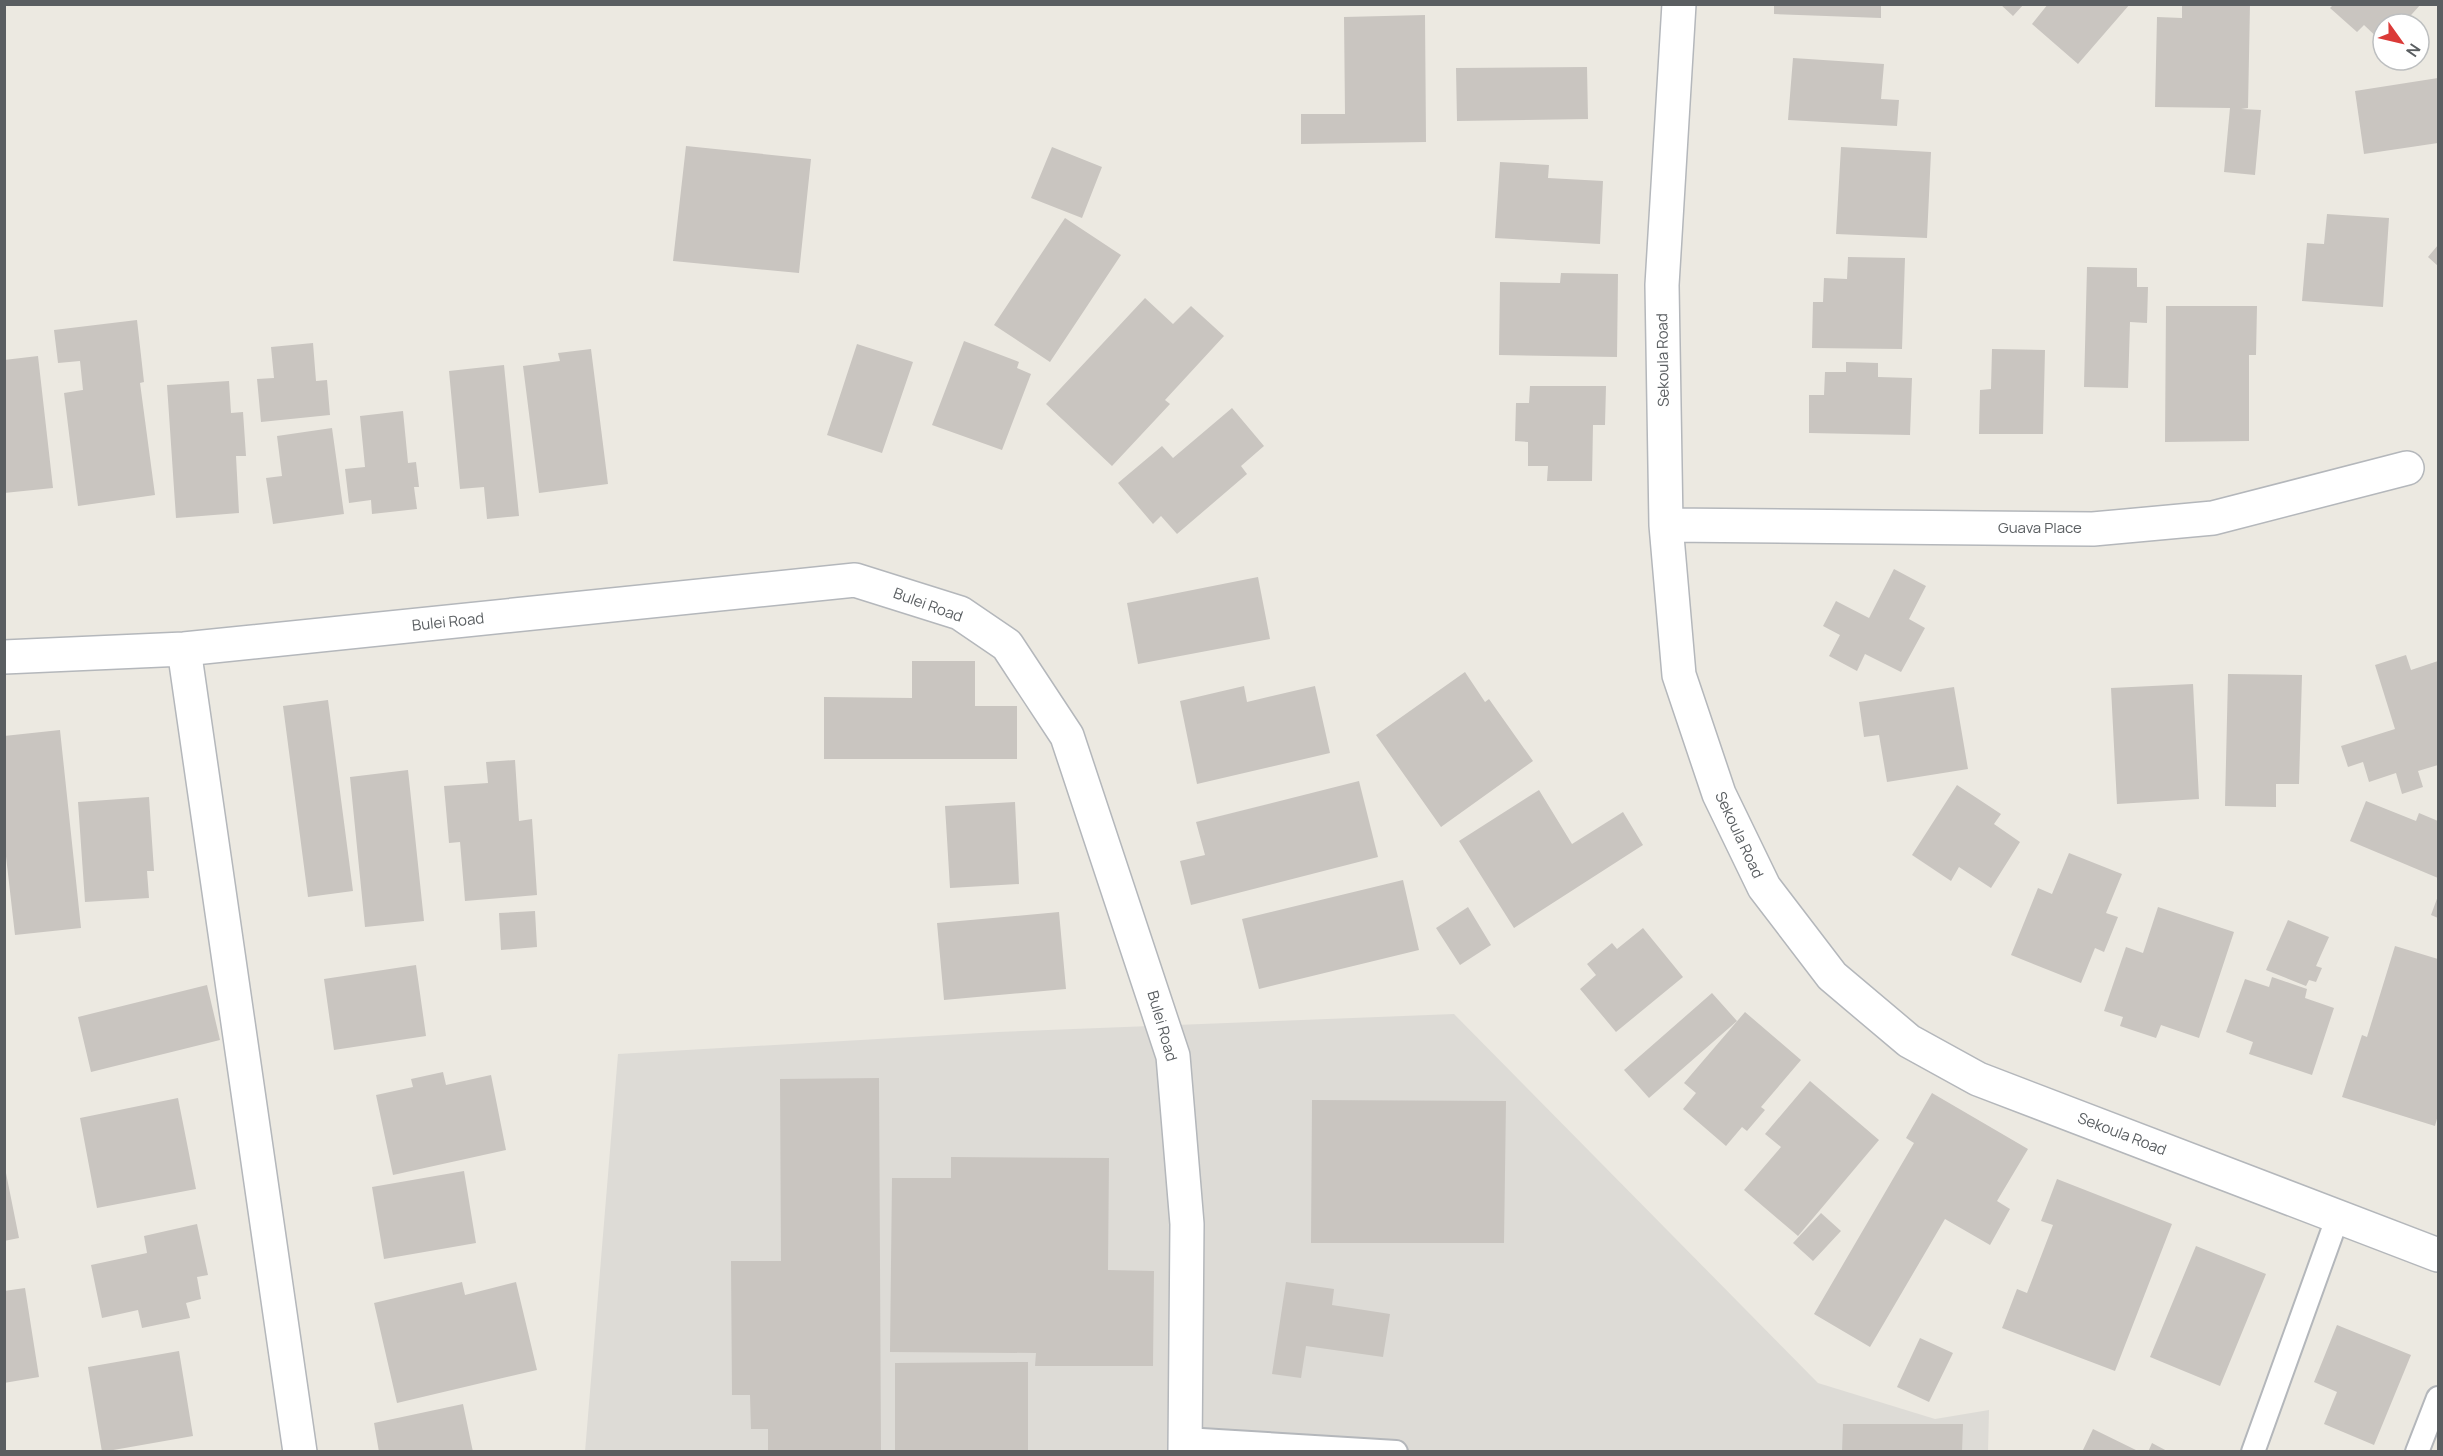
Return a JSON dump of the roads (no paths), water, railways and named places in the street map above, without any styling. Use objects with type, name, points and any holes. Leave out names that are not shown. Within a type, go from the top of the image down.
[{"type":"street","name":"Sekoula Road","points":[[1679,4],[1662,285],[1666,525],[1678,675],[1719,794],[1764,887],[1832,976],[1909,1041],[1978,1078],[2439,1255]]},
{"type":"street","name":"Guava Place","points":[[1666,525],[2093,529],[2213,518],[2407,468]]},
{"type":"street","name":"Bulei Road","points":[[4,657],[183,649],[855,580],[960,613],[1007,645],[1066,736],[1173,1056],[1186,1224],[1185,1445]]},
{"type":"street","points":[[183,649],[300,1452]]},
{"type":"lane","points":[[2253,1452],[2338,1216]]},
{"type":"lane","points":[[2417,1452],[2439,1398]]},
{"type":"lane","points":[[1185,1445],[1396,1452]]}]
